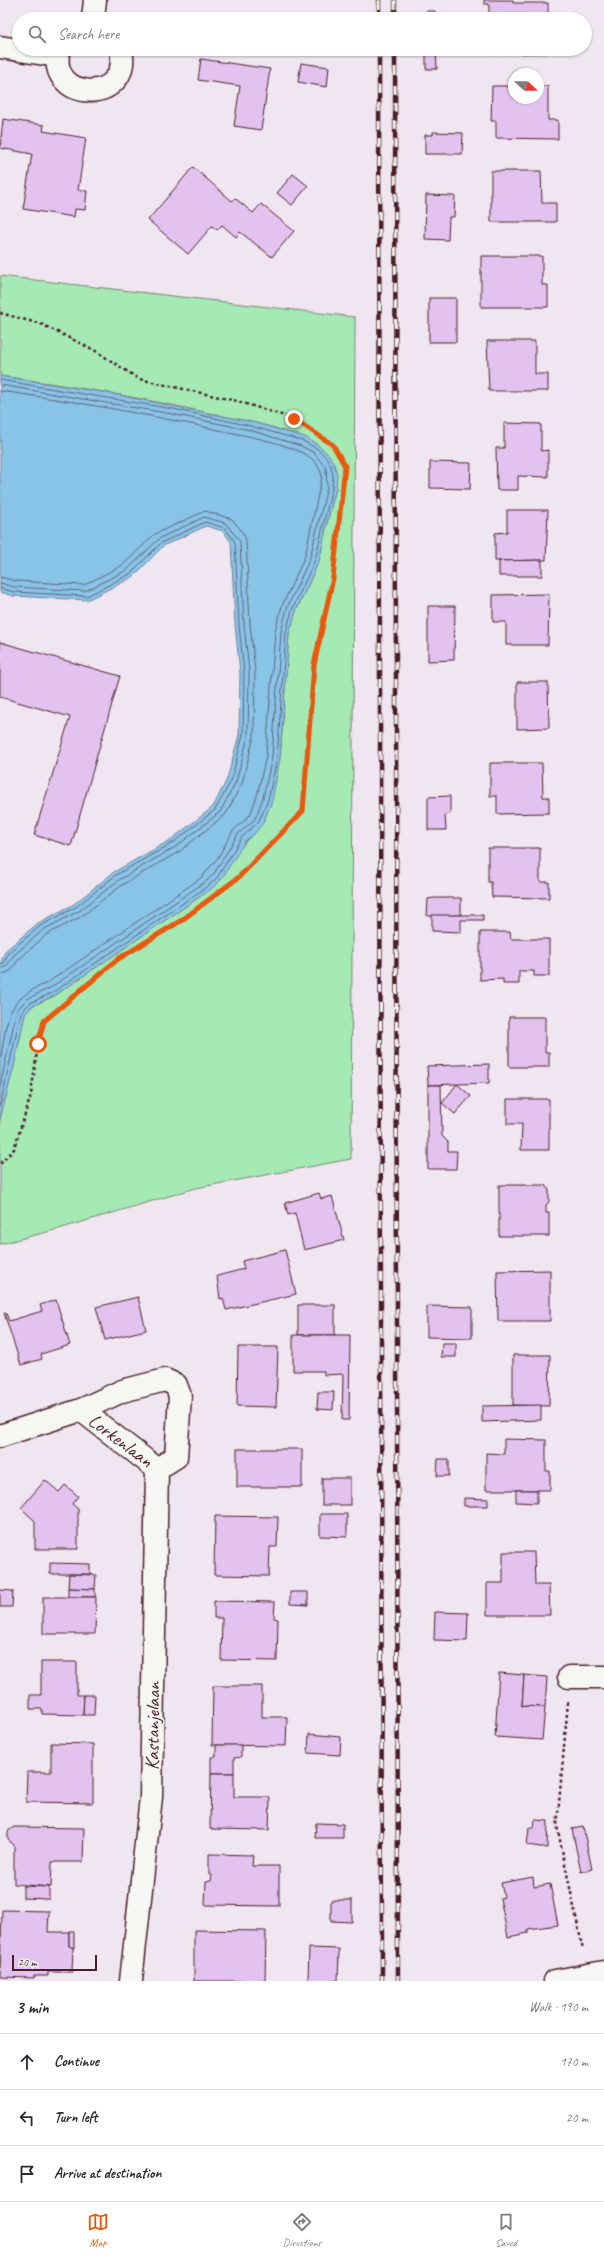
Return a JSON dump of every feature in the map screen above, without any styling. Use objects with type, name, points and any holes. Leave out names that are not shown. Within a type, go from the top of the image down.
[{"type":"street","points":[[94,12],[95,0]]},
{"type":"street","points":[[0,47],[12,48]]},
{"type":"street","points":[[58,56],[58,66],[69,84],[78,89],[98,91],[115,80],[121,71],[122,56]]},
{"type":"street","name":"Lorkenlaan","points":[[0,1436],[81,1410],[122,1391],[165,1380],[176,1385],[180,1396],[176,1457],[157,1469],[81,1410]]},
{"type":"street","name":"Kastanjelaan","points":[[131,1981],[151,1797],[157,1469]]},
{"type":"street","points":[[570,1677],[604,1676]]},
{"type":"street","points":[[555,1981],[596,1973]]},
{"type":"path","points":[[0,313],[41,324],[94,350],[139,379],[237,401],[294,419],[333,445],[345,466],[333,578],[314,665],[303,811],[239,877],[182,920],[118,959],[44,1021],[38,1044],[32,1095],[14,1149],[0,1164]]},
{"type":"path","points":[[570,1677],[558,1826],[596,1973]]},
{"type":"green space","points":[[0,276],[355,317],[351,1159],[196,1188],[55,1230],[0,1244],[0,1119],[14,1066],[25,1014],[32,1006],[54,996],[211,889],[217,883],[242,846],[254,834],[280,758],[289,634],[296,611],[319,561],[336,489],[318,445],[291,433],[248,421],[153,401],[77,387],[0,376]]},
{"type":"water","points":[[0,376],[108,393],[252,422],[305,437],[318,445],[329,455],[337,474],[336,489],[319,561],[296,611],[289,634],[280,758],[272,801],[263,823],[254,834],[246,840],[220,881],[211,889],[54,996],[32,1006],[25,1014],[14,1066],[0,1119],[0,965],[5,951],[38,923],[74,904],[114,872],[172,839],[213,807],[227,779],[239,735],[240,672],[235,625],[231,542],[223,531],[206,526],[163,546],[133,577],[87,600],[13,596],[0,592]]},
{"type":"building","points":[[484,0],[513,0],[513,3],[548,3],[548,12],[489,12],[489,4],[484,4]]},
{"type":"building","points":[[426,56],[436,56],[437,69],[426,69]]},
{"type":"building","points":[[201,59],[270,69],[261,130],[234,126],[240,86],[198,80]]},
{"type":"building","points":[[301,63],[329,67],[327,87],[298,82]]},
{"type":"building","points":[[492,86],[508,86],[508,104],[544,104],[544,86],[548,86],[548,120],[558,120],[558,139],[496,138],[496,121],[491,121]]},
{"type":"building","points":[[3,119],[44,125],[43,131],[86,138],[78,190],[87,191],[85,210],[75,209],[74,217],[23,209],[32,154],[0,148]]},
{"type":"building","points":[[433,132],[463,133],[462,154],[425,154],[425,135],[433,135]]},
{"type":"building","points":[[193,167],[232,201],[235,198],[253,213],[261,204],[294,231],[272,257],[240,232],[236,237],[222,225],[217,230],[212,226],[188,254],[148,220]]},
{"type":"building","points":[[491,171],[541,171],[542,203],[556,203],[556,222],[491,222]]},
{"type":"building","points":[[293,174],[308,186],[292,205],[277,193]]},
{"type":"building","points":[[426,195],[455,196],[454,217],[449,217],[448,240],[425,239]]},
{"type":"building","points":[[481,256],[542,256],[542,285],[548,285],[548,307],[481,307]]},
{"type":"building","points":[[429,298],[456,298],[456,342],[429,342]]},
{"type":"building","points":[[487,341],[535,341],[535,374],[548,374],[548,391],[489,391]]},
{"type":"building","points":[[504,423],[541,424],[541,451],[548,450],[548,477],[518,476],[518,490],[497,490],[496,448],[504,448]]},
{"type":"building","points":[[430,462],[471,463],[470,489],[430,488]]},
{"type":"building","points":[[507,510],[548,510],[546,560],[495,561],[495,533],[507,532]]},
{"type":"building","points":[[542,560],[542,576],[499,576],[499,561]]},
{"type":"building","points":[[549,594],[548,645],[506,645],[506,622],[493,622],[493,595]]},
{"type":"building","points":[[428,606],[455,606],[454,660],[428,661]]},
{"type":"building","points":[[0,642],[120,676],[71,846],[34,835],[70,717],[0,697]]},
{"type":"building","points":[[517,682],[548,682],[549,728],[517,729]]},
{"type":"building","points":[[490,763],[542,763],[543,797],[549,797],[549,813],[497,814],[497,796],[490,796]]},
{"type":"building","points":[[450,796],[450,814],[445,815],[446,830],[428,830],[428,797]]},
{"type":"building","points":[[488,848],[540,848],[540,882],[549,882],[549,898],[492,897],[491,882],[488,882]]},
{"type":"building","points":[[461,898],[461,915],[427,916],[428,899]]},
{"type":"building","points":[[432,915],[483,915],[483,920],[461,920],[461,932],[432,931]]},
{"type":"building","points":[[480,932],[510,932],[511,939],[549,939],[549,976],[534,976],[534,971],[519,971],[519,984],[503,984],[503,979],[480,980]]},
{"type":"building","points":[[509,1017],[545,1017],[545,1052],[549,1052],[549,1067],[509,1067]]},
{"type":"building","points":[[489,1064],[489,1083],[428,1085],[427,1066]]},
{"type":"building","points":[[457,1084],[471,1096],[455,1114],[442,1103]]},
{"type":"building","points":[[428,1085],[441,1085],[442,1136],[448,1142],[448,1151],[457,1151],[456,1169],[428,1169]]},
{"type":"building","points":[[507,1099],[549,1099],[549,1150],[521,1150],[522,1124],[507,1124]]},
{"type":"building","points":[[499,1185],[546,1185],[549,1190],[549,1202],[546,1205],[546,1213],[549,1213],[549,1236],[499,1236]]},
{"type":"building","points":[[319,1193],[321,1199],[332,1196],[344,1240],[304,1250],[295,1213],[288,1215],[285,1203]]},
{"type":"building","points":[[285,1250],[296,1294],[226,1310],[223,1298],[220,1299],[217,1276],[244,1269],[242,1261]]},
{"type":"building","points":[[550,1270],[550,1321],[498,1321],[497,1271]]},
{"type":"building","points":[[138,1297],[146,1330],[105,1340],[96,1307]]},
{"type":"building","points":[[56,1300],[70,1345],[41,1354],[42,1359],[21,1365],[4,1313],[6,1313],[9,1321],[42,1311],[40,1305]]},
{"type":"building","points":[[298,1305],[335,1305],[335,1335],[298,1335]]},
{"type":"building","points":[[427,1306],[472,1307],[472,1338],[427,1337]]},
{"type":"building","points":[[293,1335],[350,1335],[349,1420],[342,1420],[343,1374],[324,1375],[324,1371],[293,1371]]},
{"type":"building","points":[[442,1343],[456,1343],[456,1357],[441,1357]]},
{"type":"building","points":[[238,1347],[278,1347],[276,1407],[237,1406]]},
{"type":"building","points":[[513,1355],[550,1355],[549,1406],[513,1405]]},
{"type":"building","points":[[318,1392],[334,1392],[333,1410],[317,1409]]},
{"type":"building","points":[[541,1405],[541,1420],[482,1422],[482,1406]]},
{"type":"building","points":[[504,1439],[546,1440],[546,1471],[550,1471],[550,1490],[486,1490],[486,1453],[504,1454]]},
{"type":"building","points":[[237,1449],[302,1449],[302,1487],[237,1487]]},
{"type":"building","points":[[438,1459],[449,1459],[449,1476],[437,1476]]},
{"type":"building","points":[[322,1478],[350,1478],[350,1505],[322,1505]]},
{"type":"building","points":[[45,1480],[59,1492],[65,1485],[78,1496],[72,1504],[78,1509],[78,1549],[35,1549],[35,1521],[21,1508]]},
{"type":"building","points":[[516,1490],[537,1490],[537,1503],[516,1502]]},
{"type":"building","points":[[464,1498],[488,1499],[488,1506],[464,1506]]},
{"type":"building","points":[[320,1514],[347,1514],[347,1537],[320,1536]]},
{"type":"building","points":[[215,1516],[278,1517],[277,1547],[270,1547],[269,1576],[214,1575]]},
{"type":"building","points":[[503,1552],[534,1552],[535,1585],[549,1585],[550,1615],[487,1615],[487,1583],[503,1583]]},
{"type":"building","points":[[50,1563],[90,1564],[90,1574],[50,1574]]},
{"type":"building","points":[[69,1574],[96,1575],[95,1589],[68,1588]]},
{"type":"building","points":[[68,1588],[95,1589],[95,1597],[68,1597]]},
{"type":"building","points":[[0,1590],[13,1591],[12,1607],[0,1607]]},
{"type":"building","points":[[290,1592],[308,1592],[308,1605],[290,1604]]},
{"type":"building","points":[[43,1597],[96,1597],[95,1634],[43,1634]]},
{"type":"building","points":[[214,1601],[275,1602],[274,1618],[278,1619],[277,1661],[221,1660],[222,1618],[214,1618]]},
{"type":"building","points":[[435,1612],[468,1613],[467,1641],[434,1640]]},
{"type":"building","points":[[41,1662],[77,1662],[77,1695],[84,1695],[83,1715],[42,1714],[42,1709],[30,1709],[30,1695],[41,1695]]},
{"type":"building","points":[[499,1673],[524,1675],[522,1706],[545,1707],[542,1740],[495,1737]]},
{"type":"building","points":[[524,1675],[547,1677],[545,1707],[522,1706]]},
{"type":"building","points":[[213,1686],[262,1686],[262,1717],[287,1717],[286,1746],[212,1745]]},
{"type":"building","points":[[84,1695],[95,1695],[94,1715],[83,1715]]},
{"type":"building","points":[[309,1734],[341,1737],[340,1755],[308,1753]]},
{"type":"building","points":[[51,1743],[93,1744],[93,1803],[26,1802],[27,1772],[51,1772]]},
{"type":"building","points":[[216,1745],[241,1745],[241,1757],[234,1758],[234,1773],[211,1773],[211,1757],[216,1757]]},
{"type":"building","points":[[211,1773],[234,1773],[234,1797],[270,1797],[269,1830],[210,1829]]},
{"type":"building","points":[[535,1820],[548,1821],[547,1848],[527,1845],[529,1828],[534,1828]]},
{"type":"building","points":[[316,1823],[343,1824],[343,1838],[315,1838]]},
{"type":"building","points":[[14,1827],[84,1828],[83,1862],[52,1862],[51,1887],[14,1884],[14,1845],[8,1840],[8,1831]]},
{"type":"building","points":[[583,1827],[592,1869],[581,1872],[572,1829]]},
{"type":"building","points":[[209,1854],[253,1855],[252,1866],[279,1866],[279,1906],[205,1905],[206,1882],[211,1881],[212,1875],[209,1875]]},
{"type":"building","points":[[533,1877],[534,1887],[550,1884],[558,1925],[528,1929],[528,1933],[508,1937],[500,1898],[504,1897],[501,1883]]},
{"type":"building","points":[[23,1886],[49,1887],[49,1899],[23,1898]]},
{"type":"building","points":[[331,1900],[352,1900],[352,1922],[331,1921]]},
{"type":"building","points":[[2,1910],[49,1911],[48,1932],[69,1932],[69,1946],[73,1946],[72,1972],[48,1972],[48,1976],[34,1976],[34,1978],[0,1977]]},
{"type":"building","points":[[194,1930],[266,1931],[265,1981],[194,1981]]},
{"type":"building","points":[[69,1931],[74,1931],[74,1948],[69,1946]]},
{"type":"building","points":[[309,1948],[339,1949],[338,1981],[308,1981]]},
{"type":"railway","points":[[379,0],[379,12]]},
{"type":"railway","points":[[395,0],[395,12]]},
{"type":"railway","points":[[379,56],[382,1981]]},
{"type":"railway","points":[[395,56],[398,1981]]},
{"type":"route","points":[[38,1044],[44,1021],[118,959],[182,920],[239,877],[303,811],[314,665],[324,625],[333,578],[345,466],[333,445],[294,419]]}]
